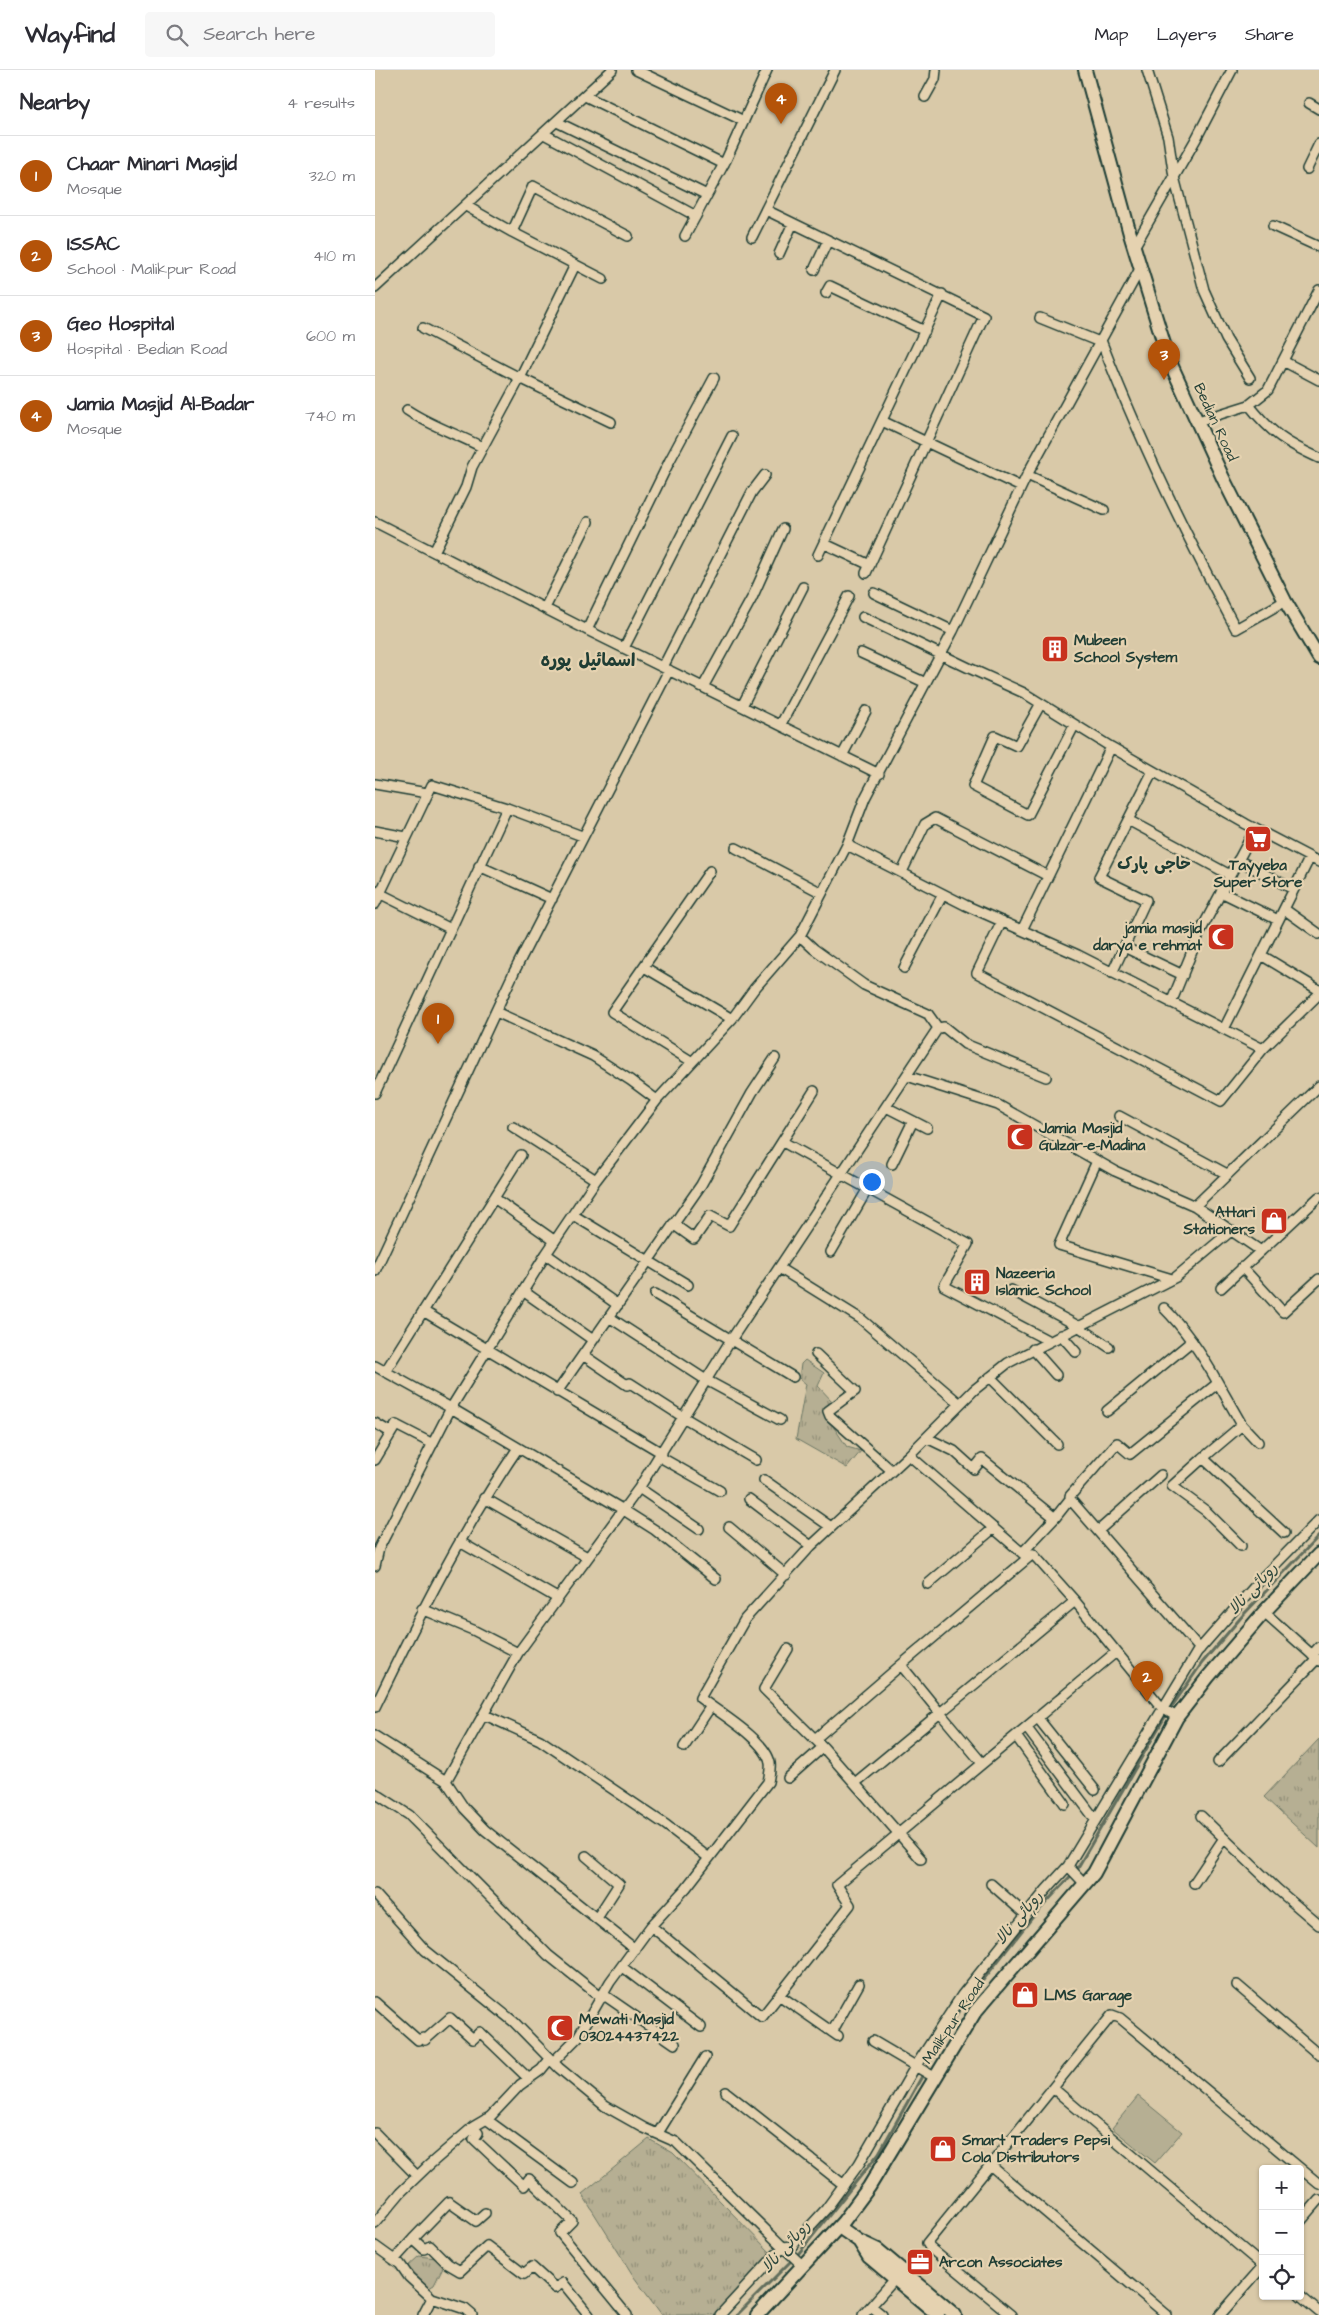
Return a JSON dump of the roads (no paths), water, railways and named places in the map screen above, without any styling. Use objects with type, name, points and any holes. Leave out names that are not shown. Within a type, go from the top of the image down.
[{"type":"street","points":[[375,288],[612,70]]},
{"type":"street","points":[[636,70],[744,121]]},
{"type":"street","points":[[685,236],[724,164],[767,70]]},
{"type":"street","points":[[752,237],[835,70]]},
{"type":"street","points":[[925,97],[935,79],[936,70]]},
{"type":"street","name":"Bedian Road","points":[[1085,70],[1134,247],[1169,360],[1199,421],[1223,478],[1285,601],[1319,658]]},
{"type":"street","points":[[1147,70],[1168,137],[1174,177],[1203,290],[1226,339],[1250,378]]},
{"type":"street","points":[[1134,247],[1232,70]]},
{"type":"street","points":[[585,96],[724,164]]},
{"type":"street","points":[[1309,103],[1319,109]]},
{"type":"street","points":[[557,122],[707,195]]},
{"type":"street","points":[[544,134],[696,216]]},
{"type":"street","points":[[1307,169],[1319,144]]},
{"type":"street","points":[[512,232],[533,186],[627,236]]},
{"type":"street","points":[[466,206],[603,279]]},
{"type":"street","points":[[766,210],[984,316],[868,569],[825,544]]},
{"type":"street","points":[[779,254],[793,223]]},
{"type":"street","points":[[1273,226],[1319,247]]},
{"type":"street","points":[[814,270],[828,240]]},
{"type":"street","points":[[434,552],[466,487],[472,467],[520,378],[575,265]]},
{"type":"street","points":[[375,1565],[379,1548],[451,1408],[546,1254],[596,1180],[657,1100],[691,1061],[732,1019],[800,936],[847,845],[865,798],[953,632],[1027,475],[1102,343],[1141,269]]},
{"type":"street","points":[[826,293],[830,286],[925,331]]},
{"type":"street","points":[[1199,421],[1249,406],[1268,390],[1315,307],[1319,290]]},
{"type":"street","points":[[818,555],[825,544],[942,294]]},
{"type":"street","points":[[1040,318],[1102,343],[1124,400],[1188,540],[1236,629],[1285,601]]},
{"type":"street","points":[[423,328],[611,422]]},
{"type":"street","points":[[1283,361],[1319,380]]},
{"type":"street","points":[[587,630],[713,378]]},
{"type":"street","points":[[1249,406],[1269,430],[1291,445],[1319,458]]},
{"type":"street","points":[[407,410],[421,419],[448,430],[482,448]]},
{"type":"street","points":[[882,421],[1021,487]]},
{"type":"street","points":[[624,648],[732,436]]},
{"type":"street","points":[[1027,475],[1104,510]]},
{"type":"street","points":[[375,1272],[496,1012],[582,836],[752,492],[765,476]]},
{"type":"street","points":[[375,522],[587,630],[879,774]]},
{"type":"street","points":[[545,608],[588,522]]},
{"type":"street","points":[[703,687],[752,598],[783,529]]},
{"type":"street","points":[[743,706],[803,587]]},
{"type":"street","points":[[874,593],[953,632]]},
{"type":"street","points":[[781,724],[849,596]]},
{"type":"street","points":[[863,617],[987,674],[1005,686],[1024,693],[1074,726],[1319,862]]},
{"type":"street","points":[[861,653],[926,683]]},
{"type":"street","points":[[1040,704],[1017,746],[995,736],[973,786],[1028,815],[1074,726]]},
{"type":"street","points":[[842,756],[865,711]]},
{"type":"street","points":[[1022,930],[1111,747]]},
{"type":"street","points":[[1112,973],[1146,900],[1099,877],[1153,771]]},
{"type":"street","points":[[375,784],[427,793]]},
{"type":"street","points":[[375,904],[377,892],[432,785],[507,808],[582,836]]},
{"type":"street","points":[[375,1093],[507,808]]},
{"type":"street","points":[[902,872],[925,824],[935,818],[1048,876]]},
{"type":"street","points":[[1128,820],[1230,875]]},
{"type":"street","points":[[1171,1003],[1200,932],[1255,828]]},
{"type":"street","points":[[375,831],[406,838]]},
{"type":"street","points":[[847,845],[943,894],[1112,973],[1263,1049]]},
{"type":"street","points":[[736,848],[822,893]]},
{"type":"street","points":[[1224,1029],[1310,857]]},
{"type":"street","points":[[1238,860],[1293,889]]},
{"type":"street","points":[[479,866],[552,898]]},
{"type":"street","points":[[691,1061],[612,1012],[710,871]]},
{"type":"street","points":[[377,892],[451,928]]},
{"type":"street","points":[[1221,892],[1278,920]]},
{"type":"street","points":[[904,968],[943,894]]},
{"type":"street","points":[[1284,909],[1319,934]]},
{"type":"street","points":[[1002,921],[977,973],[1221,1101],[1263,1049],[1319,994]]},
{"type":"street","points":[[800,936],[814,950],[857,981],[882,995],[928,1014],[938,1028]]},
{"type":"street","points":[[1124,947],[1183,974]]},
{"type":"street","points":[[1261,955],[1319,990]]},
{"type":"street","points":[[644,967],[732,1019]]},
{"type":"street","points":[[496,1012],[593,1056],[657,1100]]},
{"type":"street","points":[[446,1781],[485,1715],[518,1653],[639,1488],[731,1340],[842,1176],[938,1028],[944,1027],[965,1044],[1046,1077]]},
{"type":"street","points":[[557,1392],[701,1185],[752,1093],[775,1058]]},
{"type":"street","points":[[907,1076],[998,1105],[1097,1161],[1195,1206],[1261,1251]]},
{"type":"street","points":[[1195,1206],[1319,1086]]},
{"type":"street","points":[[673,1224],[695,1239],[710,1216],[729,1226],[815,1091]]},
{"type":"street","points":[[886,1107],[927,1128]]},
{"type":"street","points":[[1119,1116],[1227,1174]]},
{"type":"street","points":[[892,1164],[913,1121]]},
{"type":"street","points":[[513,1127],[596,1180]]},
{"type":"street","points":[[783,1142],[968,1244],[944,1286],[1049,1341]]},
{"type":"street","points":[[385,1372],[521,1155]]},
{"type":"street","points":[[1097,1161],[1059,1245],[1172,1279]]},
{"type":"street","points":[[831,1252],[867,1190]]},
{"type":"street","points":[[1221,1288],[1319,1197]]},
{"type":"street","points":[[494,1198],[555,1241]]},
{"type":"street","points":[[573,1215],[688,1285]]},
{"type":"street","points":[[375,2223],[379,2216],[417,2176],[473,2127],[486,2119],[578,2037],[610,1982],[623,1967],[651,1926],[709,1858],[768,1782],[770,1762],[765,1751],[700,1698],[745,1619],[811,1546],[990,1377],[1008,1363],[1172,1279],[1231,1231]]},
{"type":"street","points":[[546,1254],[618,1304]]},
{"type":"street","points":[[1242,1267],[1283,1312],[1319,1279]]},
{"type":"street","points":[[779,1268],[861,1319],[960,1404]]},
{"type":"street","points":[[1011,1290],[1078,1326],[1109,1347]]},
{"type":"street","points":[[523,1291],[593,1340]]},
{"type":"street","points":[[655,1294],[793,1377]]},
{"type":"street","points":[[1164,1308],[1203,1355],[1242,1424],[1258,1442]]},
{"type":"street","points":[[423,1311],[720,1491]]},
{"type":"street","points":[[609,1317],[706,1380],[780,1420]]},
{"type":"street","points":[[1061,1335],[1076,1352]]},
{"type":"street","points":[[1107,1411],[1192,1341]]},
{"type":"street","points":[[1033,1350],[1056,1375]]},
{"type":"street","points":[[816,1354],[855,1390],[828,1411],[830,1416],[891,1470]]},
{"type":"street","points":[[583,1355],[627,1385],[630,1382],[683,1418],[756,1460]]},
{"type":"street","points":[[375,1366],[451,1408],[622,1509],[655,1530],[716,1579]]},
{"type":"street","points":[[990,1377],[1057,1444]]},
{"type":"street","points":[[815,1739],[1025,1556],[1070,1499],[1070,1496],[1117,1443],[1130,1454],[1218,1384]]},
{"type":"street","points":[[375,1423],[390,1432]]},
{"type":"street","points":[[1241,1546],[1206,1511],[1172,1486],[1242,1424]]},
{"type":"street","points":[[375,1460],[390,1432],[396,1425],[433,1444]]},
{"type":"street","points":[[927,1438],[954,1451],[973,1468],[982,1459],[1055,1518]]},
{"type":"street","points":[[375,1707],[422,1610],[484,1498],[518,1448]]},
{"type":"street","points":[[909,1455],[1025,1556]]},
{"type":"street","points":[[1203,1458],[1284,1534]]},
{"type":"street","points":[[1098,1531],[1161,1476]]},
{"type":"street","points":[[764,1480],[831,1528]]},
{"type":"street","points":[[639,1488],[699,1529]]},
{"type":"street","points":[[484,1498],[587,1557]]},
{"type":"street","points":[[1070,1499],[1200,1649]]},
{"type":"street","points":[[749,1500],[811,1546]]},
{"type":"street","points":[[720,2315],[783,2247],[791,2246],[825,2209],[844,2184],[859,2164],[915,2067],[962,1995],[1026,1915],[1070,1868],[1162,1708],[1200,1649],[1263,1577],[1318,1525]]},
{"type":"street","points":[[729,1528],[786,1575]]},
{"type":"street","points":[[928,1584],[994,1528]]},
{"type":"street","points":[[461,1542],[557,1598]]},
{"type":"street","points":[[1025,1556],[1033,1554],[1075,1601],[1162,1708],[1176,1716]]},
{"type":"street","name":"Malikpur Road","points":[[757,2315],[802,2264],[839,2227],[869,2187],[931,2075],[975,2012],[1081,1881],[1094,1872],[1176,1716],[1264,1612],[1319,1554]]},
{"type":"street","points":[[855,1783],[1075,1601]]},
{"type":"street","points":[[422,1610],[473,1630],[518,1653]]},
{"type":"street","points":[[1264,1612],[1316,1658]]},
{"type":"street","points":[[1218,1762],[1316,1658],[1319,1647]]},
{"type":"street","points":[[788,1649],[764,1690],[823,1747],[897,1834],[921,1859]]},
{"type":"street","points":[[651,1926],[762,2017],[850,1905],[837,1885],[1116,1652]]},
{"type":"street","points":[[901,1666],[983,1763]]},
{"type":"street","points":[[684,1747],[711,1706]]},
{"type":"street","points":[[485,1715],[540,1740],[666,1825],[709,1858]]},
{"type":"street","points":[[1037,1718],[1095,1790]]},
{"type":"street","points":[[1027,1727],[1092,1815]]},
{"type":"street","points":[[375,1736],[446,1781],[464,1808],[485,1830],[635,1949]]},
{"type":"street","points":[[1016,1736],[1065,1804]]},
{"type":"street","points":[[788,1778],[823,1747]]},
{"type":"street","points":[[375,1794],[409,1815],[548,1955],[603,1996],[675,2044]]},
{"type":"street","points":[[1201,1816],[1277,1890],[1319,1925]]},
{"type":"street","points":[[1194,1883],[1224,1838]]},
{"type":"street","points":[[586,1856],[619,1884],[597,1918]]},
{"type":"street","points":[[1070,1868],[1081,1881]]},
{"type":"street","points":[[991,1884],[1026,1915]]},
{"type":"street","points":[[375,1894],[425,1950],[514,2022],[552,2061],[605,2106],[638,2125],[676,2142],[802,2264]]},
{"type":"street","points":[[623,1967],[701,2027]]},
{"type":"street","points":[[779,1995],[835,2034],[859,1984]]},
{"type":"street","points":[[1237,1985],[1319,2055]]},
{"type":"street","points":[[375,2002],[417,2040],[423,2038],[425,2040],[450,2018],[473,2040],[480,2032],[529,2079]]},
{"type":"street","points":[[1011,2315],[930,2248],[927,2243],[1054,2088],[1106,2020],[1112,2016],[1120,2018],[1319,2184]]},
{"type":"street","points":[[873,2041],[931,2075]]},
{"type":"street","points":[[658,2133],[705,2057]]},
{"type":"street","points":[[1054,2088],[1259,2263]]},
{"type":"street","points":[[726,2092],[844,2184]]},
{"type":"street","points":[[486,2119],[573,2183]]},
{"type":"street","points":[[473,2127],[478,2133],[475,2139],[524,2186],[529,2179],[572,2221],[560,2233],[627,2315]]},
{"type":"street","points":[[375,2133],[417,2176]]},
{"type":"street","points":[[990,2165],[1167,2315]]},
{"type":"street","points":[[1304,2217],[1319,2200]]},
{"type":"street","points":[[394,2260],[449,2202],[476,2221],[485,2213]]},
{"type":"street","points":[[839,2227],[859,2241],[878,2250],[955,2315]]},
{"type":"street","points":[[413,2239],[425,2249],[430,2246],[448,2264],[460,2271],[487,2246],[524,2274],[532,2266],[555,2288],[563,2284],[589,2315]]},
{"type":"street","points":[[859,2241],[869,2257],[938,2315]]},
{"type":"street","points":[[375,2246],[394,2260],[432,2298],[465,2309],[472,2315]]},
{"type":"street","points":[[1220,2315],[1259,2271]]},
{"type":"street","points":[[863,2315],[895,2279]]},
{"type":"street","points":[[423,2315],[432,2298]]},
{"type":"street","points":[[1304,2299],[1319,2312]]},
{"type":"street","points":[[871,2306],[882,2315]]},
{"type":"waterway","name":"روہائی نالا","points":[[737,2315],[799,2253],[879,2153],[958,2012],[1031,1919],[1077,1869],[1166,1715],[1202,1663],[1244,1614],[1319,1536]]},
{"type":"place","name":"Jamia Masjid Al-Badar","points":[[781,124]]},
{"type":"place","name":"Geo Hospital","points":[[1164,380]]},
{"type":"place","name":"Mubeen School System","points":[[1055,649]]},
{"type":"place","name":"Tayyeba Super Store","points":[[1258,839]]},
{"type":"place","name":"jamia masjid darya e rehmat","points":[[1221,937]]},
{"type":"place","name":"Chaar Minari Masjid","points":[[438,1044]]},
{"type":"place","name":"Jamia Masjid Gulzar-e-Madina","points":[[1020,1137]]},
{"type":"place","name":"Attari Stationers","points":[[1274,1221]]},
{"type":"place","name":"Nazeeria Islamic School","points":[[977,1282]]},
{"type":"place","name":"ISSAC","points":[[1147,1702]]},
{"type":"place","name":"LMS Garage","points":[[1025,1995]]},
{"type":"place","name":"Mewati Masjid 03024437422","points":[[560,2028]]},
{"type":"place","name":"Smart Traders Pepsi Cola Distributors","points":[[943,2149]]},
{"type":"place","name":"Arcon Associates","points":[[920,2262]]},
{"type":"district","name":"اسمائیل پورہ","points":[[588,660]]},
{"type":"district","name":"حاجی پارک","points":[[1154,863]]}]
